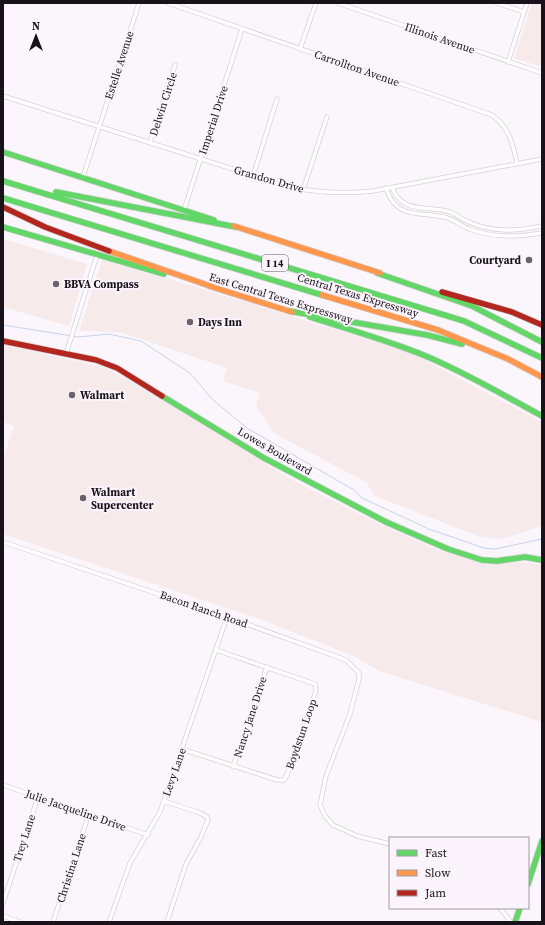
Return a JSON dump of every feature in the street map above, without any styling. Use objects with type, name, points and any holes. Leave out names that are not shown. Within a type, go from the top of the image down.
[{"type":"main road","points":[[3,152],[377,273],[496,307],[542,326]]},
{"type":"main road","name":"Central Texas Expressway","points":[[3,181],[464,322],[498,336],[542,358]]},
{"type":"main road","points":[[32,190],[40,189],[236,227]]},
{"type":"main road","name":"Central Texas Expressway","points":[[3,198],[438,330],[508,359],[542,377]]},
{"type":"main road","points":[[3,206],[45,227],[96,247],[213,287]]},
{"type":"main road","name":"East Central Texas Expressway","points":[[3,227],[213,287],[377,337],[429,357],[474,379],[542,416]]},
{"type":"main road","points":[[377,273],[392,280],[463,302],[516,327],[542,342]]},
{"type":"main road","points":[[289,311],[427,335],[454,341],[508,359]]},
{"type":"main road","name":"Lowes Boulevard","points":[[3,340],[96,360],[117,368],[264,458],[386,522],[422,539],[482,560],[497,561],[525,557],[542,560]]},
{"type":"main road","points":[[529,881],[542,841]]},
{"type":"main road","points":[[515,922],[520,909]]},
{"type":"street","name":"Estelle Avenue","points":[[83,177],[139,3]]},
{"type":"street","name":"Carrollton Avenue","points":[[168,3],[492,115],[502,123],[509,134],[517,164]]},
{"type":"street","points":[[300,49],[316,3]]},
{"type":"street","name":"Illinois Avenue","points":[[338,3],[542,74]]},
{"type":"street","points":[[497,3],[524,12]]},
{"type":"street","points":[[508,62],[527,3]]},
{"type":"street","name":"Imperial Drive","points":[[184,210],[242,29]]},
{"type":"street","name":"Delwin Circle","points":[[150,143],[175,65]]},
{"type":"street","name":"Grandon Drive","points":[[3,96],[253,176],[303,190],[347,193],[386,188],[542,159]]},
{"type":"street","points":[[253,176],[277,99]]},
{"type":"street","points":[[303,190],[327,117]]},
{"type":"street","points":[[392,187],[400,202],[433,210],[448,211],[469,223],[500,230],[514,231],[542,226]]},
{"type":"street","points":[[386,188],[393,205],[408,211],[445,217],[464,227],[499,236],[519,237],[542,233]]},
{"type":"street","points":[[408,211],[410,205]]},
{"type":"street","points":[[432,216],[433,210]]},
{"type":"street","points":[[478,225],[478,231]]},
{"type":"street","points":[[499,236],[500,230]]},
{"type":"street","points":[[66,354],[97,255]]},
{"type":"street","name":"Bacon Ranch Road","points":[[3,542],[228,617],[346,660],[359,673],[359,679],[350,714],[326,776],[320,805],[325,816],[333,826],[357,836],[389,844]]},
{"type":"street","name":"Levy Lane","points":[[109,922],[130,863],[148,835],[164,801],[228,617]]},
{"type":"street","name":"Boydstun Loop","points":[[182,749],[233,767],[281,781],[286,778],[316,692],[316,686],[312,683],[216,650]]},
{"type":"street","name":"Nancy Jane Drive","points":[[233,767],[267,667]]},
{"type":"street","name":"Julie Jacqueline Drive","points":[[3,785],[148,835]]},
{"type":"street","name":"Trey Lane","points":[[3,903],[38,797]]},
{"type":"street","points":[[164,801],[200,813],[207,817],[208,820],[200,839],[186,864],[166,922]]},
{"type":"street","name":"Christina Lane","points":[[53,922],[89,814]]},
{"type":"street","points":[[501,909],[511,922]]},
{"type":"street","points":[[3,916],[20,922]]},
{"type":"shaded area","points":[[532,3],[542,3],[542,67],[514,58]]},
{"type":"shaded area","points":[[3,239],[87,264],[69,326],[3,307]]},
{"type":"shaded area","points":[[102,260],[196,287],[411,353],[542,422],[542,526],[512,536],[497,539],[478,536],[375,496],[366,482],[275,434],[256,406],[260,393],[223,381],[227,368],[120,332],[79,331]]},
{"type":"shaded area","points":[[3,345],[100,366],[113,371],[296,482],[386,527],[438,550],[488,565],[519,562],[542,565],[542,722],[379,671],[356,657],[257,618],[3,534],[3,459],[14,426],[3,422]]},
{"type":"waterway","points":[[3,325],[78,337],[109,334],[141,341],[190,373],[213,400],[247,428],[354,490],[362,498],[429,529],[484,548],[495,549],[542,539]]},
{"type":"traffic: fast","points":[[3,152],[214,220]]},
{"type":"traffic: fast","points":[[3,181],[464,321],[542,358]]},
{"type":"traffic: fast","points":[[56,192],[236,227]]},
{"type":"traffic: fast","points":[[3,198],[322,295]]},
{"type":"traffic: fast","points":[[3,227],[164,274]]},
{"type":"traffic: fast","points":[[377,273],[472,306],[542,342]]},
{"type":"traffic: fast","points":[[289,311],[427,335],[462,344]]},
{"type":"traffic: fast","points":[[310,317],[414,351],[472,378],[542,416]]},
{"type":"traffic: fast","points":[[162,396],[264,458],[386,522],[448,549],[482,560],[497,561],[525,557],[542,560]]},
{"type":"traffic: fast","points":[[529,881],[542,841]]},
{"type":"traffic: fast","points":[[515,922],[520,909]]},
{"type":"traffic: slow","points":[[234,226],[380,273]]},
{"type":"traffic: slow","points":[[109,251],[213,287]]},
{"type":"traffic: slow","points":[[209,286],[292,312]]},
{"type":"traffic: slow","points":[[322,295],[438,330],[508,359],[542,377]]},
{"type":"traffic: jam","points":[[3,207],[45,227],[109,251]]},
{"type":"traffic: jam","points":[[442,292],[512,312],[542,325]]},
{"type":"traffic: jam","points":[[3,341],[96,360],[117,368],[162,396]]},
{"type":"place","name":"Courtyard","points":[[529,260]]},
{"type":"place","name":"BBVA Compass","points":[[56,284]]},
{"type":"place","name":"Days Inn","points":[[190,322]]},
{"type":"place","name":"Walmart","points":[[72,395]]},
{"type":"place","name":"Walmart Supercenter","points":[[83,498]]}]
